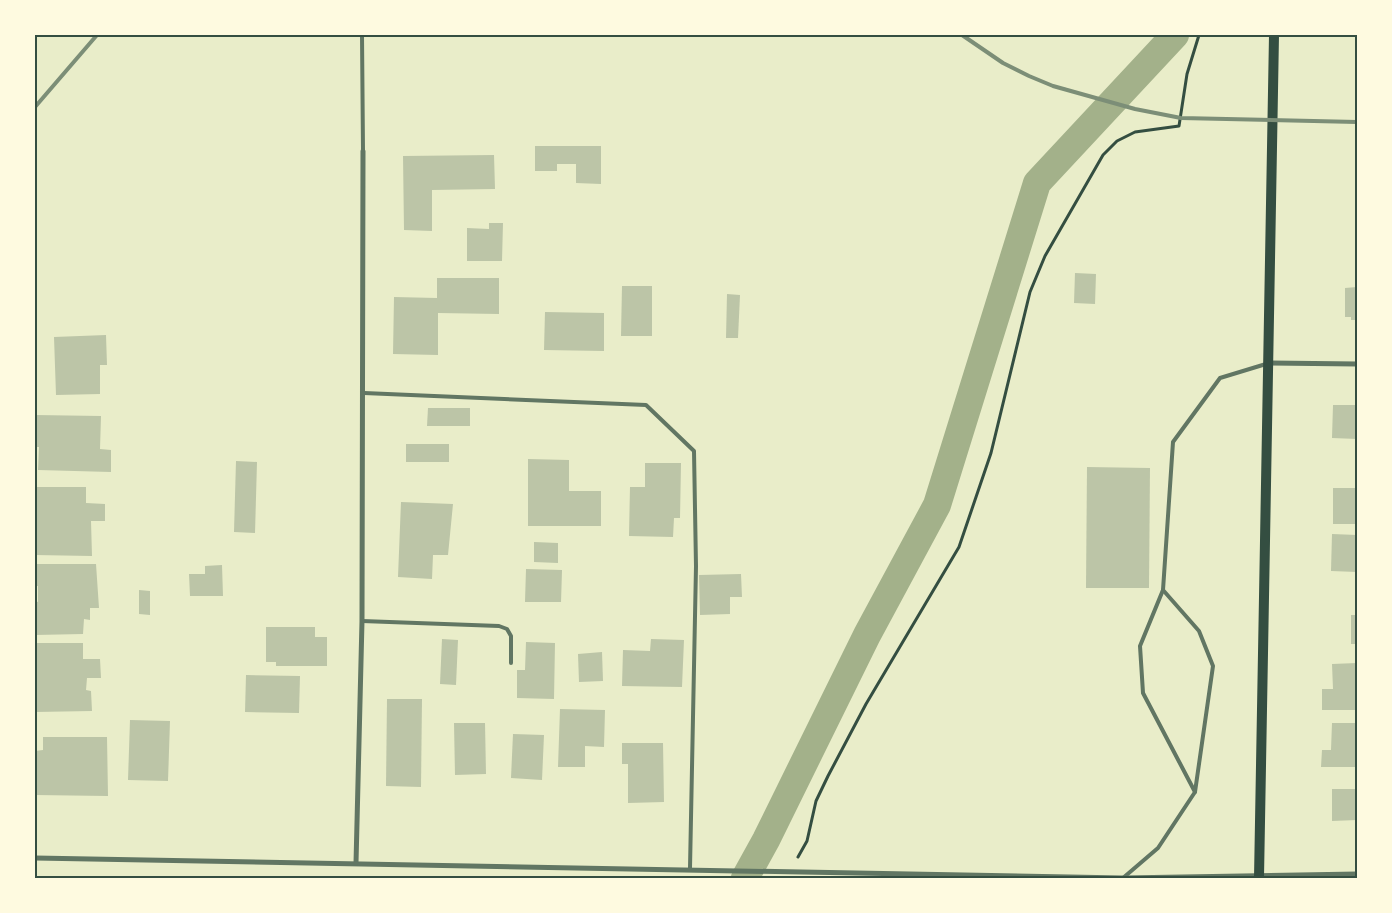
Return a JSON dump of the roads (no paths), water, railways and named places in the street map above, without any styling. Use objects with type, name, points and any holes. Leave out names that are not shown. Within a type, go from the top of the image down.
[{"type":"main road","points":[[1259,877],[1274,35]]},
{"type":"street","points":[[356,863],[362,621],[364,393],[363,151]]},
{"type":"street","points":[[1268,363],[1357,364]]},
{"type":"street","points":[[35,858],[690,868],[1123,878],[1357,874]]},
{"type":"lane","points":[[362,35],[363,151]]},
{"type":"lane","points":[[1195,792],[1143,693],[1140,646],[1162,590],[1173,442],[1220,378],[1268,363]]},
{"type":"lane","points":[[364,393],[646,405],[694,451],[696,566],[690,868]]},
{"type":"lane","points":[[1123,878],[1158,848],[1195,792],[1213,666],[1198,631],[1162,590]]},
{"type":"lane","points":[[362,621],[500,626],[507,628],[512,636],[511,663]]},
{"type":"waterway","points":[[745,878],[766,840],[867,635],[937,505],[1037,183],[1175,35]]},
{"type":"railway","points":[[35,107],[97,35]]},
{"type":"railway","points":[[962,35],[1003,63],[1029,76],[1053,86],[1135,109],[1181,118],[1357,122]]}]
